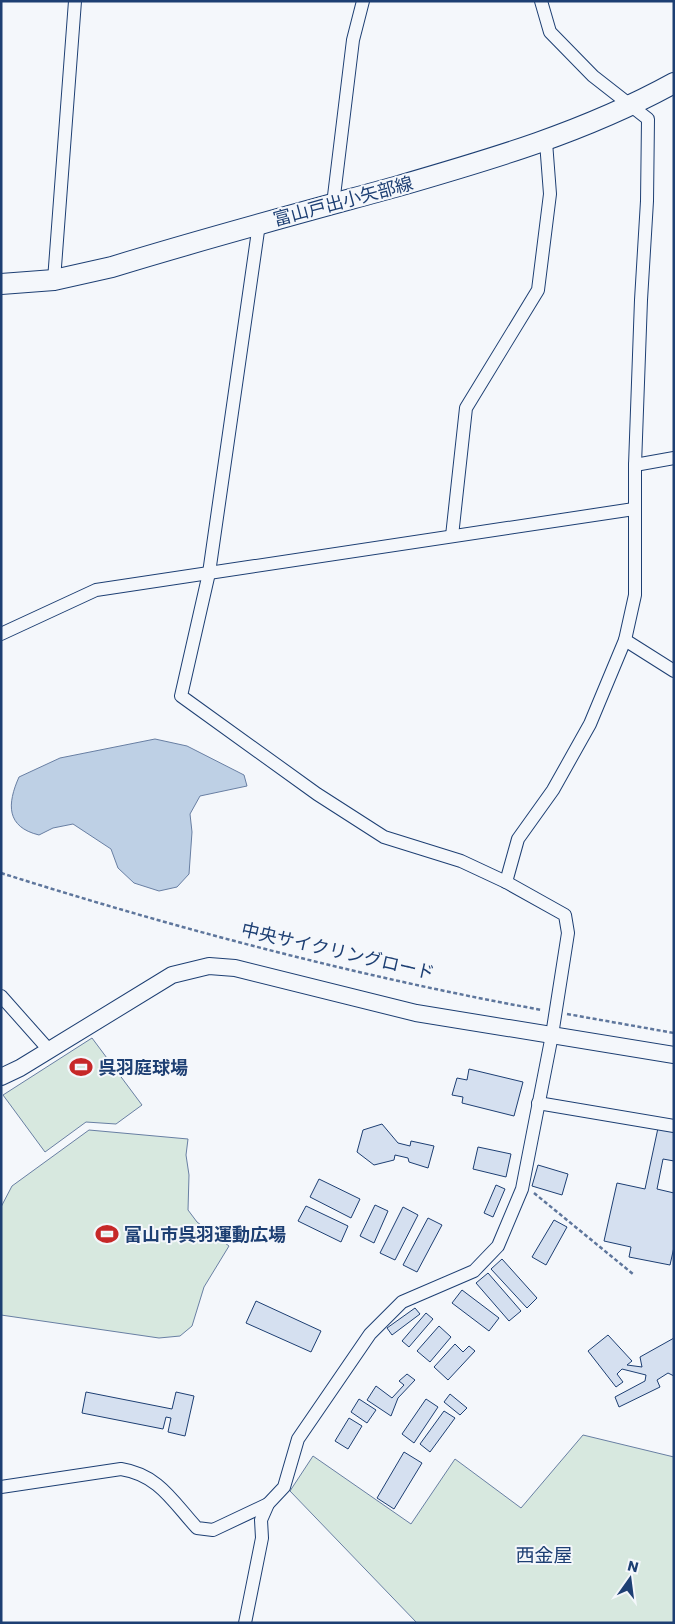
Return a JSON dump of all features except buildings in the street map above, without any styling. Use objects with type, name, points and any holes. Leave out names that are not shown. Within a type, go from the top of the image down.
[{"type":"main road","name":"富山戸出小矢部線","points":[[1,284],[54,280],[112,267],[546,142],[630,107],[674,83]]},
{"type":"street","points":[[54,280],[75,1]]},
{"type":"street","points":[[333,204],[354,40],[363,1]]},
{"type":"street","points":[[506,882],[518,839],[553,790],[590,724],[625,640],[634,594],[635,464],[647,201],[648,119],[630,107],[593,76],[550,32],[541,1]]},
{"type":"street","points":[[452,536],[466,408],[538,290],[550,194],[546,142]]},
{"type":"street","points":[[245,1623],[262,1538],[260,1520],[268,1504],[284,1487],[298,1440],[370,1334],[402,1302],[474,1271],[498,1246],[523,1184],[552,1035],[568,933],[565,915],[506,882],[461,861],[384,837],[317,794],[181,696],[209,573],[259,224]]},
{"type":"street","points":[[635,464],[674,458]]},
{"type":"street","points":[[1,634],[96,590],[634,509]]},
{"type":"street","points":[[625,640],[674,671]]},
{"type":"street","points":[[1,1077],[49,1050],[158,982],[189,969],[209,966],[235,968],[416,1013],[674,1055]]},
{"type":"street","points":[[1,996],[49,1050]]},
{"type":"street","points":[[538,1103],[674,1126]]},
{"type":"street","points":[[1,1487],[121,1469],[137,1472],[152,1479],[164,1490],[197,1528],[213,1530],[268,1504]]},
{"type":"path","name":"中央サイクリングロード","points":[[1,873],[173,924],[296,956],[555,1012],[674,1033]]},
{"type":"path","points":[[523,1184],[633,1274]]},
{"type":"shaded area","name":"呉羽庭球場","points":[[92,1038],[142,1105],[116,1124],[86,1122],[45,1152],[3,1095]]},
{"type":"shaded area","name":"富山市呉羽運動広場","points":[[89,1130],[188,1139],[186,1155],[189,1175],[188,1210],[197,1222],[229,1246],[204,1287],[192,1326],[180,1336],[159,1338],[1,1315],[1,1207],[12,1186]]},
{"type":"shaded area","points":[[583,1435],[674,1457],[674,1623],[417,1623],[290,1491],[313,1456],[411,1524],[455,1459],[521,1508]]},
{"type":"water","points":[[155,739],[187,746],[244,775],[247,786],[200,796],[190,814],[192,832],[189,874],[177,887],[159,891],[134,883],[118,868],[111,849],[73,824],[53,828],[39,835],[20,826],[15,820],[11,805],[12,796],[19,777],[60,758]]},
{"type":"place","name":"呉羽庭球場","points":[[81,1067]]},
{"type":"place","name":"富山市呉羽運動広場","points":[[107,1234]]},
{"type":"district","name":"西金屋","points":[[544,1555]]}]
